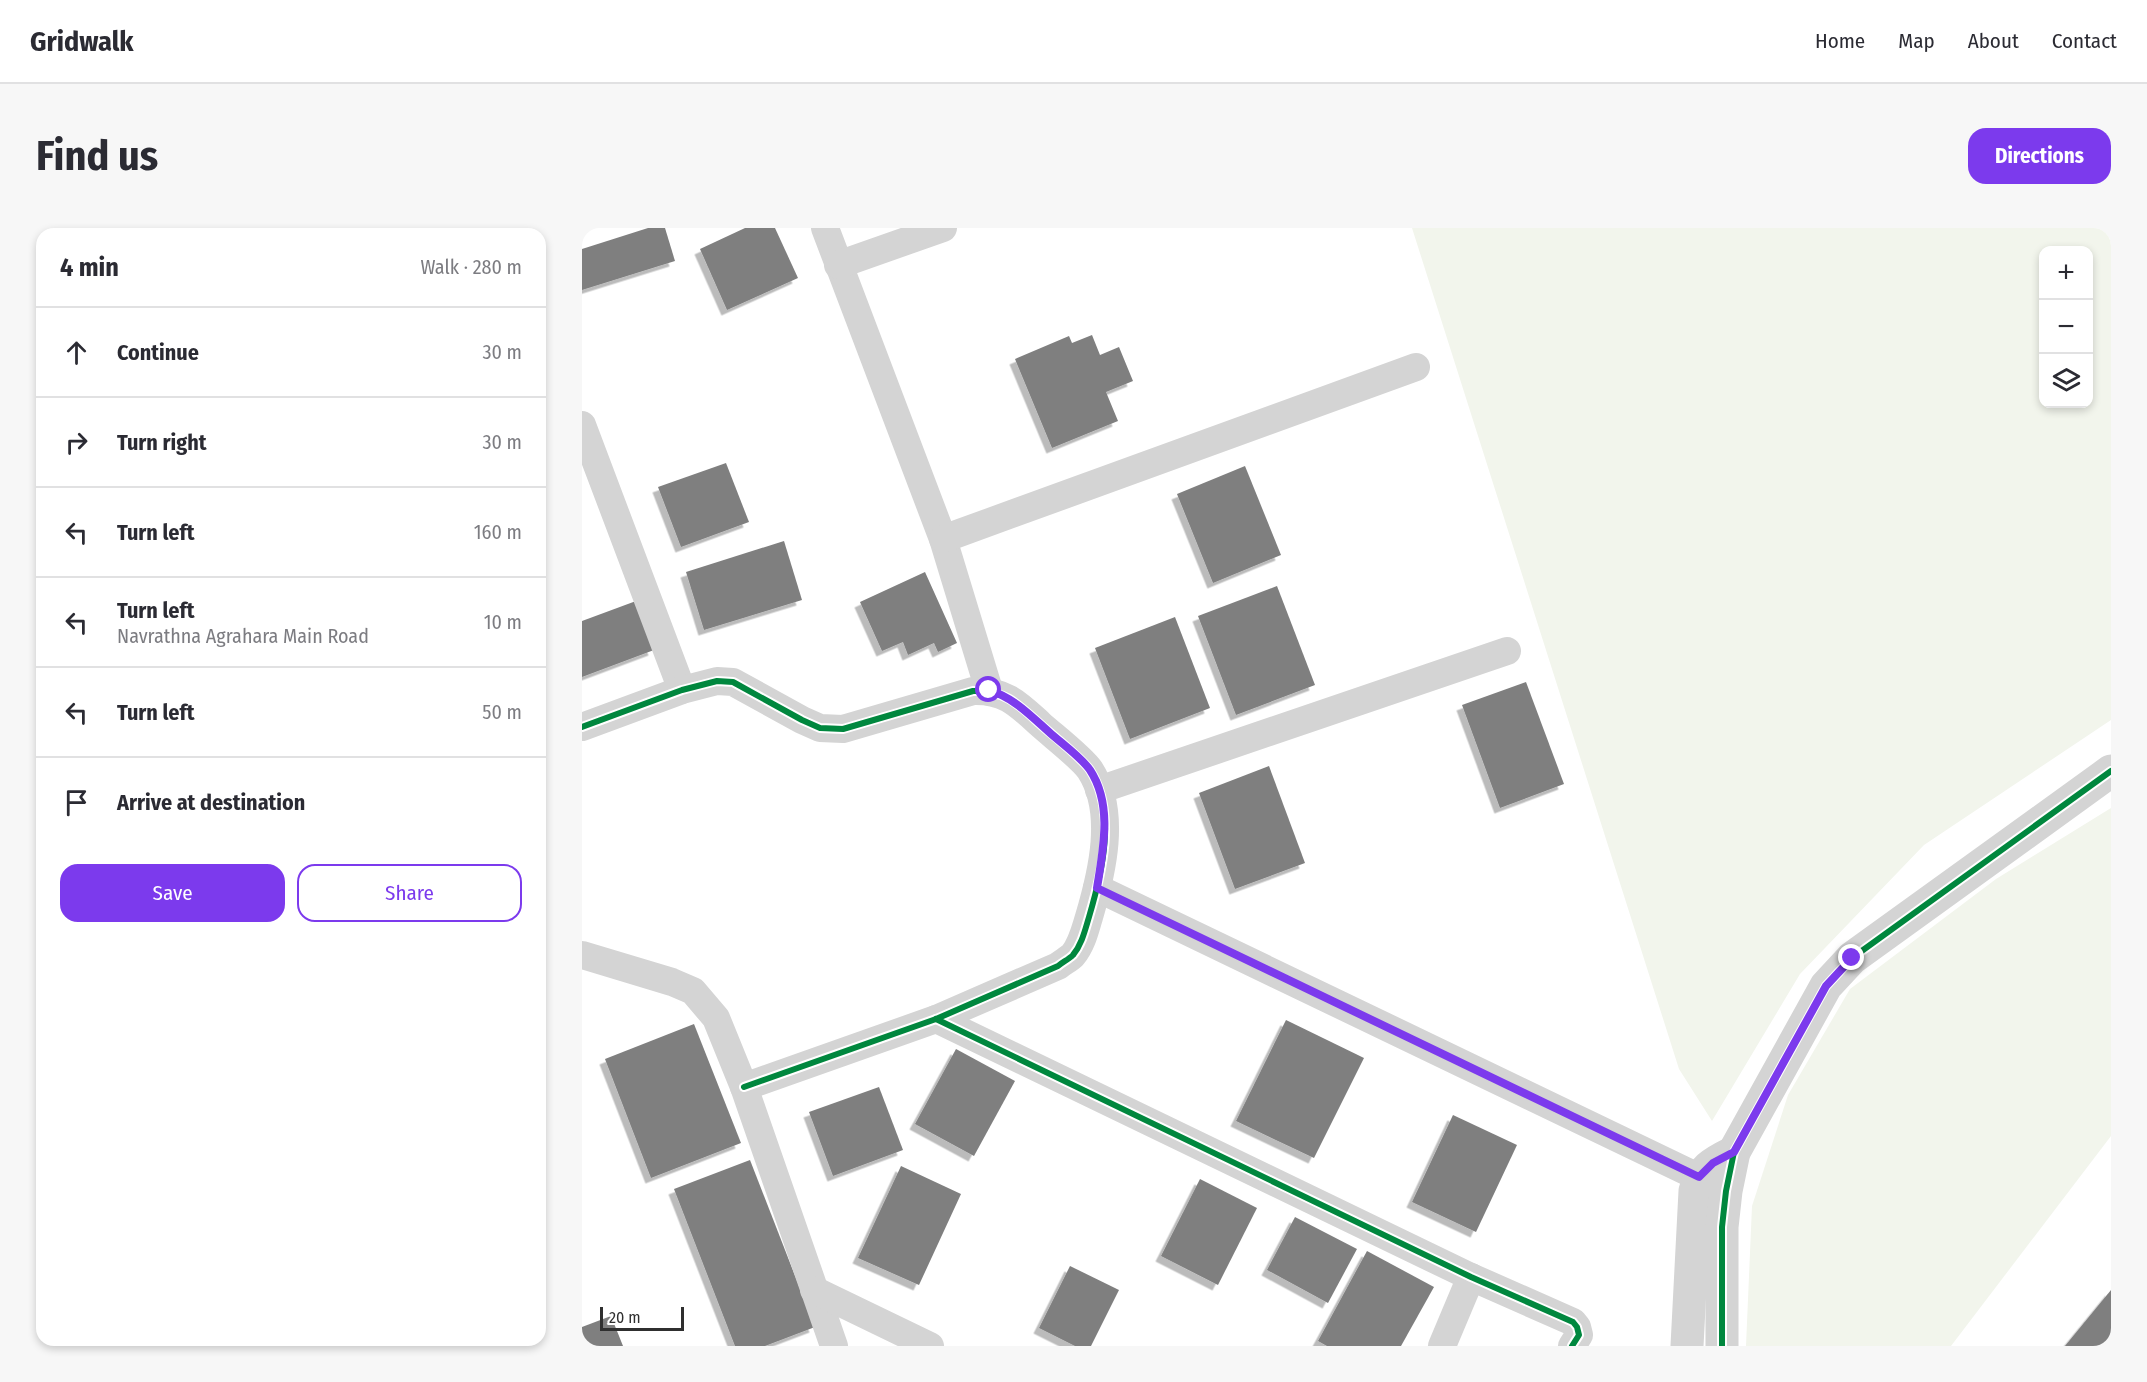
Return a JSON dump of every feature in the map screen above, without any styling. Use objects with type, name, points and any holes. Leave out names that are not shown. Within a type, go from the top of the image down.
[{"type":"street","points":[[825,228],[943,539],[989,690]]},
{"type":"street","points":[[838,265],[943,228]]},
{"type":"street","points":[[943,539],[1416,368]]},
{"type":"street","points":[[582,425],[682,690]]},
{"type":"street","points":[[1099,790],[1507,651]]},
{"type":"street","points":[[582,727],[682,690],[717,681],[733,682],[820,728],[843,729],[973,691],[989,690],[1016,702],[1089,769],[1099,790],[1104,815],[1104,843],[1097,888],[1082,939],[1073,955],[1058,966],[936,1019],[744,1087]]},
{"type":"street","points":[[1688,1346],[1695,1191],[1712,1184],[1734,1152],[1826,986],[1852,958],[2111,771]]},
{"type":"street","points":[[1097,888],[1712,1184]]},
{"type":"street","points":[[582,956],[672,982],[693,991],[716,1018],[744,1087],[834,1346]]},
{"type":"street","points":[[936,1019],[1471,1277],[1573,1322],[1578,1327],[1579,1335],[1572,1346]]},
{"type":"street","points":[[1712,1184],[1722,1227],[1722,1346]]},
{"type":"street","points":[[1442,1346],[1471,1277]]},
{"type":"street","points":[[814,1290],[930,1346]]},
{"type":"shaded area","points":[[1412,228],[2111,228],[2111,720],[1924,845],[1800,974],[1712,1121],[1679,1069]]},
{"type":"shaded area","points":[[2111,808],[2111,1136],[1951,1346],[1746,1346],[1752,1206],[1788,1095],[1850,989],[1996,879]]},
{"type":"building","points":[[648,228],[665,228],[675,261],[582,290],[582,249]]},
{"type":"building","points":[[745,228],[775,228],[798,278],[727,310],[700,249]]},
{"type":"building","points":[[1092,335],[1100,355],[1119,347],[1133,381],[1106,392],[1118,421],[1052,448],[1015,359],[1069,336],[1072,343]]},
{"type":"building","points":[[726,463],[749,522],[681,547],[658,487]]},
{"type":"building","points":[[1245,466],[1281,555],[1213,583],[1177,494]]},
{"type":"building","points":[[784,541],[802,600],[704,630],[686,572]]},
{"type":"building","points":[[925,572],[957,643],[938,652],[934,643],[908,655],[903,642],[882,651],[860,602]]},
{"type":"building","points":[[1277,586],[1315,685],[1236,715],[1198,616]]},
{"type":"building","points":[[636,601],[654,650],[582,677],[582,621]]},
{"type":"building","points":[[1175,617],[1210,708],[1130,739],[1095,648]]},
{"type":"building","points":[[1526,682],[1564,784],[1500,808],[1462,705]]},
{"type":"building","points":[[1269,766],[1305,863],[1235,889],[1199,793]]},
{"type":"building","points":[[1286,1020],[1364,1058],[1314,1158],[1236,1121]]},
{"type":"building","points":[[694,1024],[741,1143],[651,1178],[605,1059]]},
{"type":"building","points":[[956,1049],[1015,1081],[974,1156],[915,1124]]},
{"type":"building","points":[[879,1087],[903,1150],[833,1176],[809,1112]]},
{"type":"building","points":[[1453,1115],[1517,1145],[1476,1232],[1412,1202]]},
{"type":"building","points":[[750,1160],[815,1327],[765,1346],[735,1346],[674,1189]]},
{"type":"building","points":[[901,1166],[961,1194],[919,1285],[858,1258]]},
{"type":"building","points":[[1200,1179],[1257,1208],[1218,1285],[1161,1256]]},
{"type":"building","points":[[1295,1217],[1357,1249],[1328,1303],[1267,1270]]},
{"type":"building","points":[[1367,1251],[1434,1287],[1401,1346],[1327,1346],[1318,1341]]},
{"type":"building","points":[[1070,1266],[1119,1290],[1091,1346],[1075,1346],[1039,1328]]},
{"type":"building","points":[[2111,1290],[2111,1346],[2065,1346]]},
{"type":"building","points":[[611,1316],[623,1346],[582,1346],[582,1327]]},
{"type":"cycle path","points":[[582,727],[682,690],[717,681],[733,682],[820,728],[843,729],[973,691],[984,691],[1002,696],[1025,710],[1086,765],[1098,787],[1105,823],[1102,862],[1085,932],[1079,946],[1071,956],[1058,966],[936,1019],[744,1087]]},
{"type":"cycle path","points":[[1722,1346],[1722,1227],[1734,1152],[1826,986],[1852,958],[2111,771]]},
{"type":"cycle path","points":[[936,1019],[1471,1277],[1573,1322],[1579,1335],[1572,1346]]},
{"type":"route","points":[[989,690],[1016,702],[1089,769],[1099,790],[1104,815],[1104,843],[1097,888],[1699,1177],[1713,1163],[1734,1152],[1826,986],[1852,958]]}]
